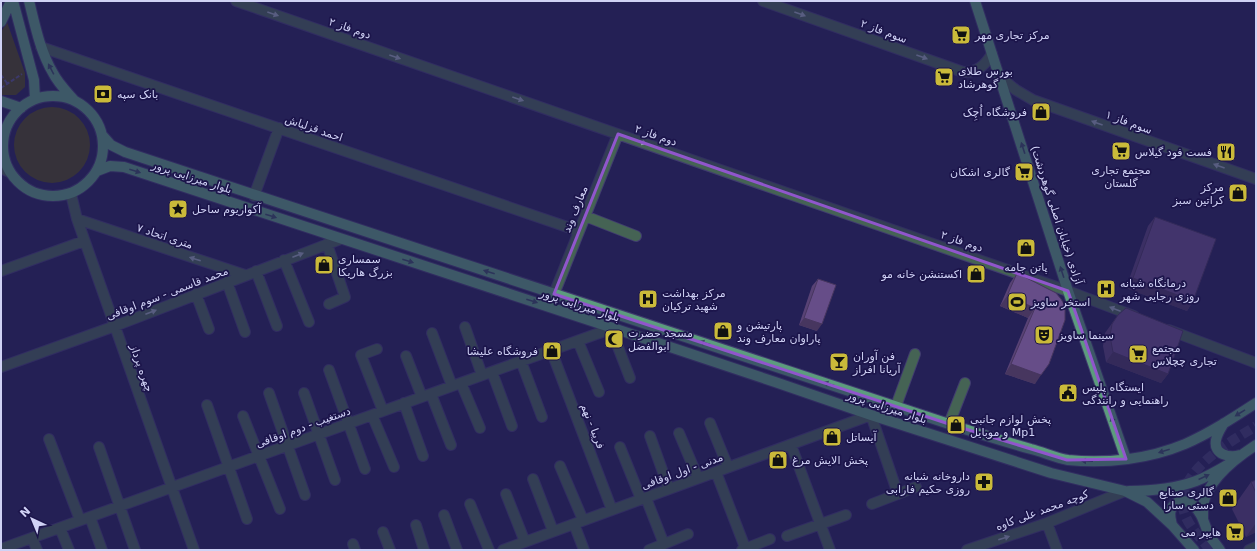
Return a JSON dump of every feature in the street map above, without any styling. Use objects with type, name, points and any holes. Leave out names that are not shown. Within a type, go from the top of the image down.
[{"type":"main road","points":[[1,22],[12,1]]},
{"type":"main road","points":[[12,1],[31,70],[35,88],[35,99]]},
{"type":"main road","points":[[29,1],[41,47],[53,74],[74,100]]},
{"type":"main road","name":"آزادی (خیابان اصلی گوهردشت)","points":[[975,1],[1068,291],[1126,459]]},
{"type":"main road","points":[[48,96],[61,96],[74,100],[91,112],[97,122],[102,136],[104,148],[102,160],[97,171],[90,181],[71,194],[57,197],[43,196],[29,191],[18,183],[4,166],[4,134],[10,120],[21,108],[35,99],[48,96]]},
{"type":"main road","points":[[1,101],[21,108]]},
{"type":"main road","name":"بلوار میرزایی پرور","points":[[102,136],[111,145],[125,152],[254,196],[949,424],[1067,460],[1090,461],[1126,459],[1172,448],[1191,441],[1256,403]]},
{"type":"main road","name":"بلوار میرزایی پرور","points":[[97,171],[110,166],[124,168],[612,328],[871,415],[1051,473],[1125,491]]},
{"type":"main road","points":[[1224,423],[1216,440],[1217,447],[1222,454],[1238,458]]},
{"type":"main road","points":[[1203,518],[1203,506],[1207,494],[1223,471],[1256,445]]},
{"type":"main road","points":[[1125,491],[1156,490],[1181,486],[1207,476],[1238,458]]},
{"type":"main road","points":[[1125,491],[1147,502],[1172,525],[1194,550]]},
{"type":"main road","points":[[1172,525],[1170,515],[1171,508],[1181,501],[1187,501],[1192,504],[1203,518],[1210,536],[1220,550]]},
{"type":"street","name":"دوم فاز ۲","points":[[236,1],[259,5],[618,134],[1068,291],[1140,319]]},
{"type":"street","name":"سوم فاز ۲","points":[[763,1],[963,72],[969,72],[982,67],[992,54]]},
{"type":"street","name":"احمد قزلباش","points":[[41,47],[579,231]]},
{"type":"street","name":"سوم فاز ۱","points":[[1000,77],[1016,90],[1033,100],[1256,179]]},
{"type":"street","points":[[254,196],[279,128]]},
{"type":"street","name":"معارف وند","points":[[554,294],[618,134]]},
{"type":"street","name":"چهره پرداز","points":[[71,194],[84,241],[194,550]]},
{"type":"street","points":[[585,216],[636,236]]},
{"type":"street","name":"۷ متری اتحاد","points":[[77,219],[245,276]]},
{"type":"street","name":"محمد قاسمی - سوم اوقافی","points":[[1,366],[115,326],[341,239]]},
{"type":"street","points":[[1,271],[84,241]]},
{"type":"street","points":[[327,244],[349,295],[329,304]]},
{"type":"street","points":[[284,260],[309,322]]},
{"type":"street","points":[[256,271],[277,326]]},
{"type":"street","points":[[227,282],[246,332]]},
{"type":"street","points":[[196,294],[209,329]]},
{"type":"street","points":[[465,327],[512,426]]},
{"type":"street","points":[[1162,327],[1256,363]]},
{"type":"street","points":[[612,328],[630,378]]},
{"type":"street","name":"دستغیب - دوم اوقافی","points":[[3,549],[612,328]]},
{"type":"street","points":[[432,334],[480,428]]},
{"type":"street","points":[[578,341],[599,392]]},
{"type":"street","points":[[378,349],[361,355],[383,411]]},
{"type":"street","name":"فریبا - نهم","points":[[551,350],[612,510]]},
{"type":"street","points":[[896,406],[915,354]]},
{"type":"street","points":[[406,356],[451,445]]},
{"type":"street","points":[[521,361],[542,417]]},
{"type":"street","points":[[329,370],[365,469]]},
{"type":"street","points":[[949,424],[965,383]]},
{"type":"street","points":[[269,393],[305,495]]},
{"type":"street","points":[[304,393],[335,480]]},
{"type":"street","points":[[404,404],[423,456]]},
{"type":"street","points":[[207,405],[247,519]]},
{"type":"street","points":[[372,415],[394,467]]},
{"type":"street","points":[[871,415],[898,494]]},
{"type":"street","name":"مدنی - اول اوقافی","points":[[507,549],[871,415]]},
{"type":"street","points":[[243,416],[280,509]]},
{"type":"street","points":[[710,423],[728,468]]},
{"type":"street","points":[[680,433],[698,478]]},
{"type":"street","points":[[650,436],[669,489]]},
{"type":"street","points":[[49,439],[80,520]]},
{"type":"street","points":[[791,444],[830,550]]},
{"type":"street","points":[[99,447],[136,550]]},
{"type":"street","points":[[620,447],[664,544]]},
{"type":"street","points":[[560,466],[579,522],[584,550]]},
{"type":"street","points":[[716,472],[745,550],[770,539]]},
{"type":"street","points":[[533,479],[553,531]]},
{"type":"street","points":[[872,504],[916,488]]},
{"type":"street","name":"کوچه محمد علی کاوه","points":[[967,550],[1047,523],[1125,491]]},
{"type":"street","points":[[506,494],[525,542]]},
{"type":"street","points":[[470,504],[489,550]]},
{"type":"street","points":[[444,515],[457,550]]},
{"type":"street","points":[[787,536],[846,515]]},
{"type":"street","points":[[90,517],[102,550]]},
{"type":"street","points":[[1047,523],[1057,550]]},
{"type":"street","points":[[416,526],[424,550]]},
{"type":"street","points":[[60,528],[69,550]]},
{"type":"street","points":[[383,532],[390,550]]},
{"type":"street","points":[[650,550],[688,534]]},
{"type":"street","points":[[32,538],[37,550]]},
{"type":"street","points":[[1248,550],[1256,547]]},
{"type":"path","points":[[1,88],[7,83],[31,70]]},
{"type":"path","points":[[1,75],[7,83]]},
{"type":"highlighted area","points":[[618,134],[1068,291],[1126,459],[1067,460],[949,424],[554,294]]},
{"type":"shaded area","points":[[7,22],[25,73],[25,87],[16,95],[1,95],[1,32]]},
{"type":"shaded area","points":[[45,107],[59,107],[73,113],[84,124],[90,138],[90,152],[87,160],[79,172],[73,177],[59,183],[45,183],[31,177],[20,166],[14,152],[14,138],[20,124],[31,113]]},
{"type":"building","points":[[1155,217],[1216,239],[1193,301],[1133,278]]},
{"type":"building","points":[[1017,273],[1056,293],[1065,306],[1065,320],[1049,364],[1041,375],[1011,364],[1035,308],[1007,296]]},
{"type":"building","points":[[818,279],[836,285],[822,324],[804,318]]},
{"type":"building","name":"مجتمع تجاری چچلاس","points":[[1126,308],[1183,331],[1168,374],[1113,352],[1110,336],[1112,324],[1118,315]]},
{"type":"building","points":[[1256,480],[1256,493],[1251,482]]},
{"type":"tunnel","points":[[1210,550],[1192,527],[1184,512],[1183,498],[1187,485],[1195,472],[1206,461],[1219,450],[1256,426]]},
{"type":"place","name":"مرکز تجاری مهر","points":[[961,35]]},
{"type":"place","name":"بورس طلای گوهرشاد","points":[[944,77]]},
{"type":"place","name":"بانک سپه","points":[[103,94]]},
{"type":"place","name":"فروشگاه اُچِک","points":[[1041,112]]},
{"type":"place","name":"مجتمع تجاری گلستان","points":[[1121,151]]},
{"type":"place","name":"فست فود گیلاس","points":[[1226,152]]},
{"type":"place","name":"گالری اشکان","points":[[1024,172]]},
{"type":"place","name":"مرکز کراتین سبز","points":[[1238,193]]},
{"type":"place","name":"آکواریوم ساحل","points":[[178,209]]},
{"type":"place","name":"پاتن جامه","points":[[1026,248]]},
{"type":"place","name":"سمساری بزرگ هاریکا","points":[[324,265]]},
{"type":"place","name":"اکستنشن خانه مو","points":[[976,274]]},
{"type":"place","name":"درمانگاه شبانه روزی رجایی شهر","points":[[1106,289]]},
{"type":"place","name":"مرکز بهداشت شهید ترکیان","points":[[648,299]]},
{"type":"place","name":"استخر ساویز","points":[[1017,302]]},
{"type":"place","name":"پارتیشن و پاراوان معارف وند","points":[[723,331]]},
{"type":"place","name":"سینما ساویز","points":[[1044,335]]},
{"type":"place","name":"مسجد حضرت ابوالفضل","points":[[614,339]]},
{"type":"place","name":"فروشگاه علیشا","points":[[552,351]]},
{"type":"place","name":"مجتمع تجاری چچلاس","points":[[1138,354]]},
{"type":"place","name":"فن آوران آریانا افراز","points":[[839,362]]},
{"type":"place","name":"ایستگاه پلیس راهنمایی و رانندگی","points":[[1068,393]]},
{"type":"place","name":"پخش لوازم جانبی و موبایل Mp1","points":[[956,425]]},
{"type":"place","name":"آیساتل","points":[[832,437]]},
{"type":"place","name":"پخش الایش مرغ","points":[[778,460]]},
{"type":"place","name":"داروخانه شبانه روزی حکیم فارابی","points":[[984,482]]},
{"type":"place","name":"گالری صنایع دستی سارا","points":[[1228,498]]},
{"type":"place","name":"هایپر می","points":[[1235,532]]}]
